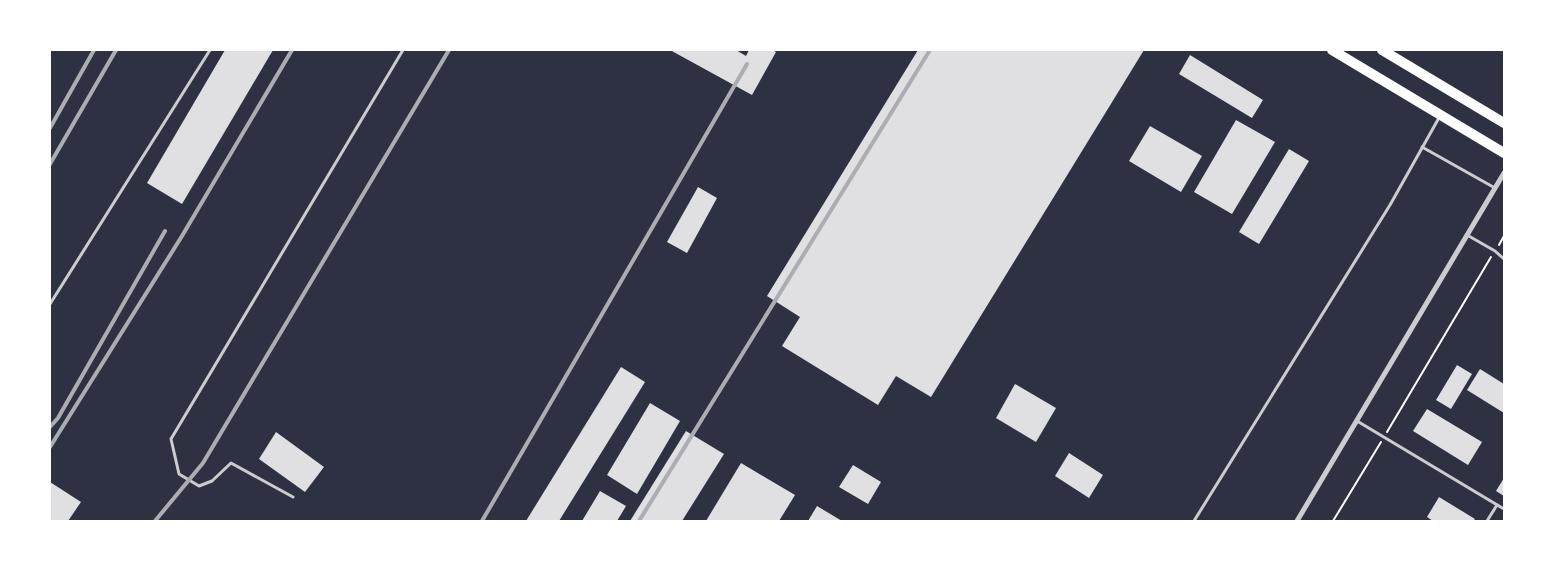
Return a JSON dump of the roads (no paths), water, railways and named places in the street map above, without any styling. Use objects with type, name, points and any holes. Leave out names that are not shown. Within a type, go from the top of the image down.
[{"type":"main road","points":[[1332,50],[1504,153]]},
{"type":"main road","points":[[1382,50],[1504,123]]},
{"type":"street","points":[[1298,521],[1504,173]]},
{"type":"lane","points":[[50,304],[210,50]]},
{"type":"lane","points":[[293,497],[231,463],[212,481],[199,486],[179,474],[172,439],[403,50]]},
{"type":"lane","points":[[1194,521],[1390,205],[1440,115]]},
{"type":"lane","points":[[1422,147],[1496,188]]},
{"type":"lane","points":[[1467,235],[1495,251],[1504,259]]},
{"type":"lane","points":[[1357,421],[1504,509]]},
{"type":"lane","points":[[1487,521],[1497,505]]},
{"type":"railway","points":[[50,128],[94,50]]},
{"type":"railway","points":[[50,164],[116,50]]},
{"type":"railway","points":[[50,447],[182,236],[292,50]]},
{"type":"railway","points":[[155,521],[203,463],[449,50]]},
{"type":"railway","points":[[639,521],[930,50]]},
{"type":"railway","points":[[482,521],[747,64]]},
{"type":"railway","points":[[50,427],[58,418],[165,231]]}]
